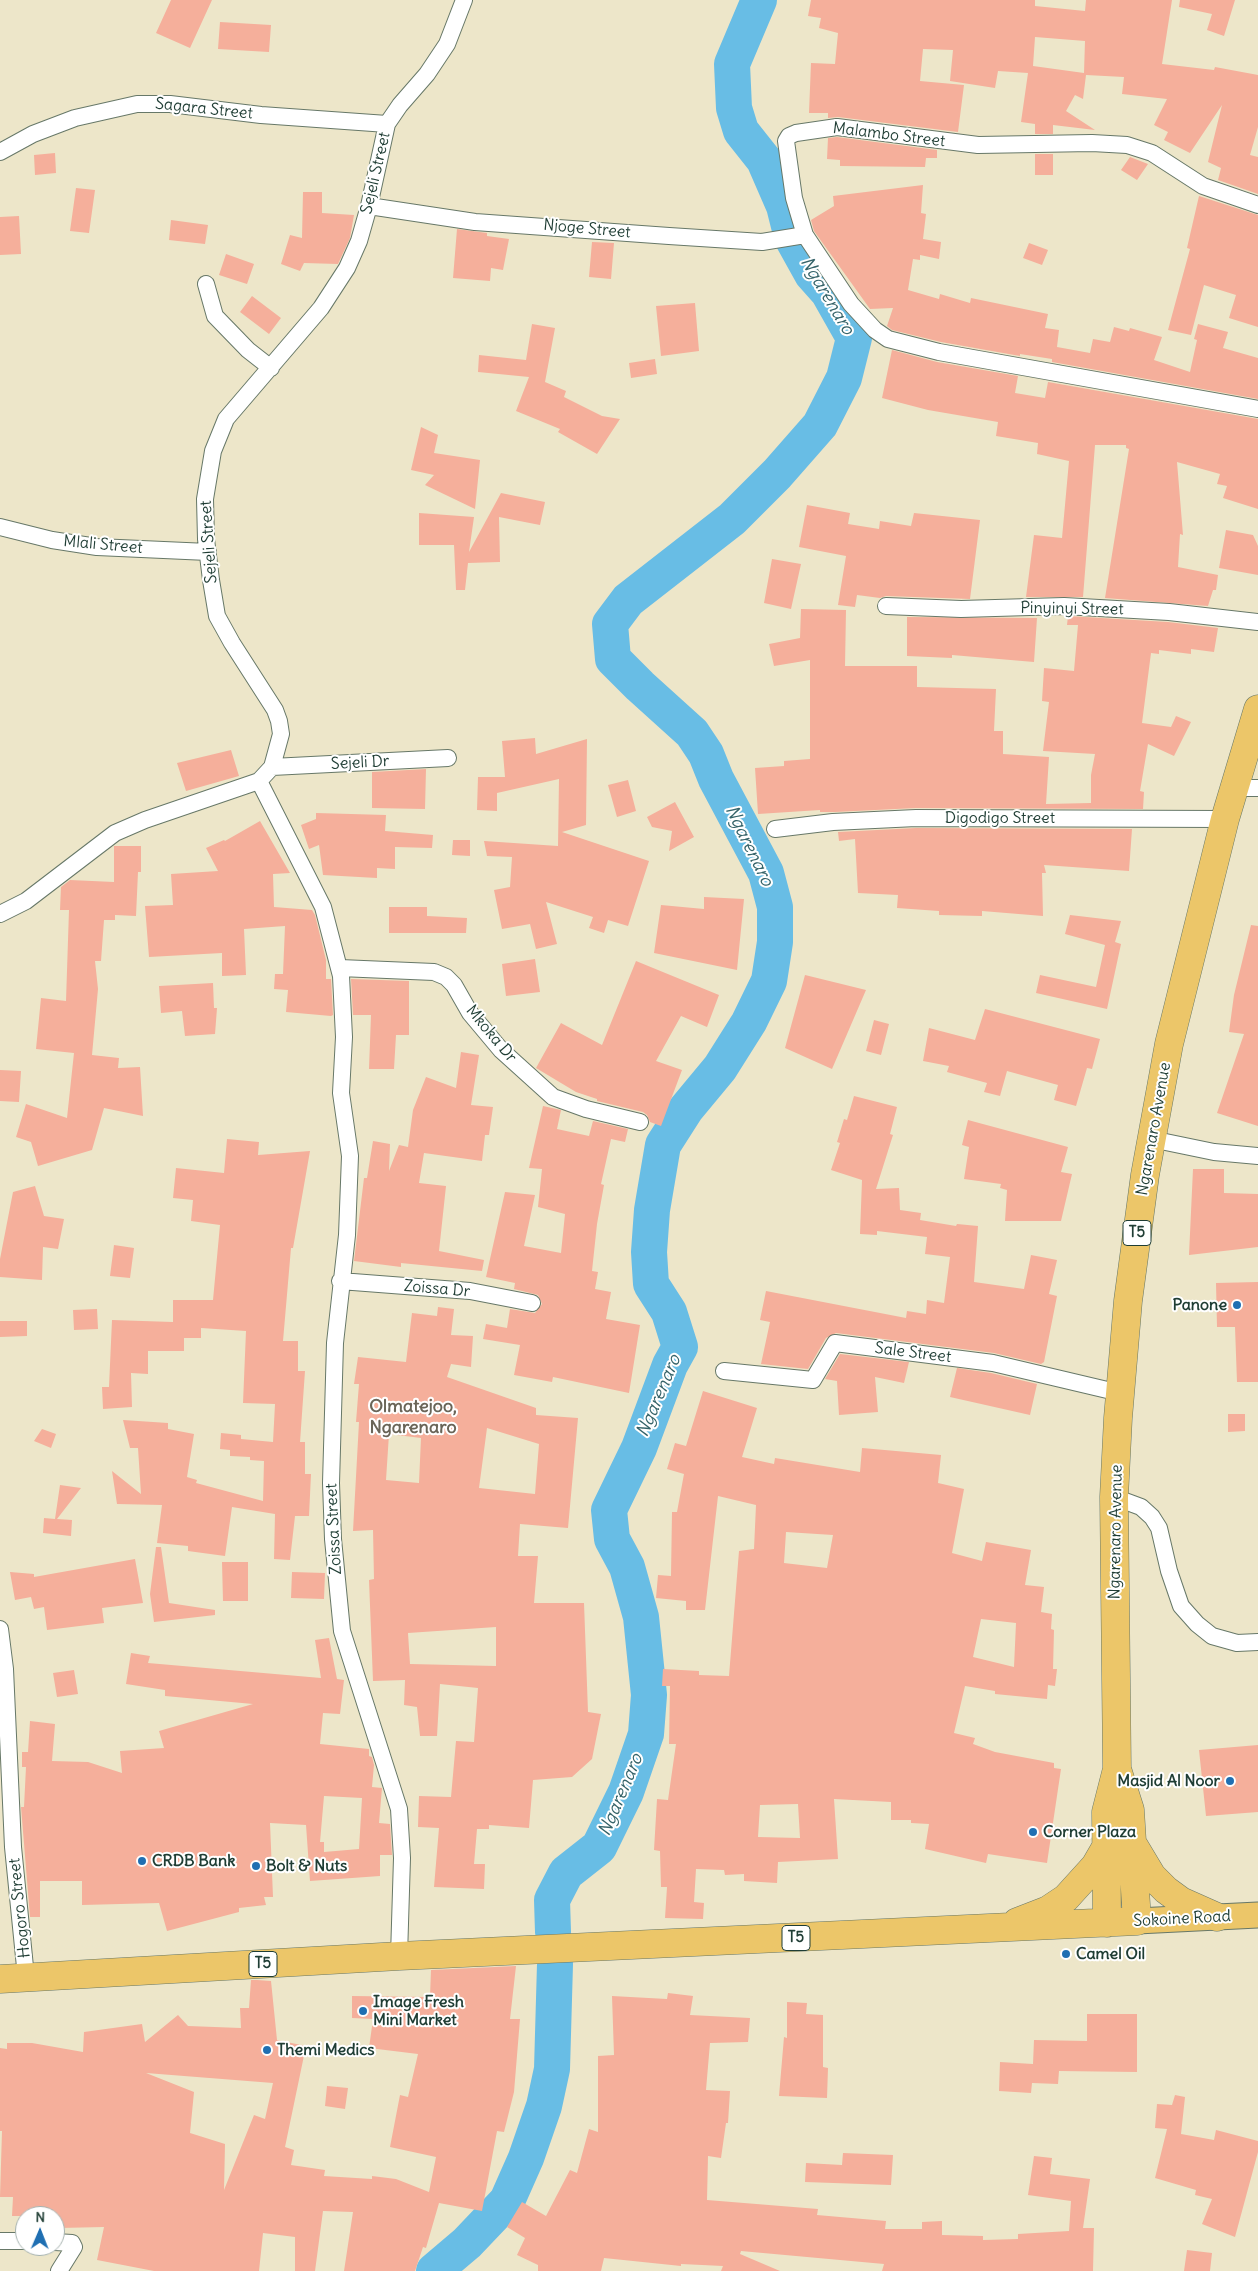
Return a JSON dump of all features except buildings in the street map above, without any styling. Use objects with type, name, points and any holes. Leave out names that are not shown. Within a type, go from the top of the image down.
[{"type":"highway","name":"Ngarenaro Avenue","points":[[1119,1845],[1106,1812],[1117,1769],[1114,1497],[1128,1300],[1151,1139],[1169,1044],[1225,819],[1246,788],[1258,709]]},
{"type":"highway","name":"T5","points":[[13,1978],[399,1956],[526,1952],[1107,1923],[1119,1845]]},
{"type":"highway","name":"T5","points":[[1119,1845],[1138,1921]]},
{"type":"highway","points":[[997,1929],[1048,1910],[1066,1898],[1095,1866],[1119,1845],[1140,1860],[1166,1890],[1181,1901],[1217,1917]]},
{"type":"highway","name":"Sokoine Road","points":[[1107,1923],[1138,1921]]},
{"type":"main road","name":"Sokoine Road","points":[[1138,1921],[1258,1915]]},
{"type":"street","name":"Sejeli Street","points":[[0,914],[32,896],[122,829],[259,781],[272,767],[281,734],[279,721],[275,710],[232,643],[218,616],[208,552],[205,498],[217,436],[230,413],[321,308],[347,268],[359,241],[369,206],[387,124],[400,105],[427,74],[447,44],[464,0]]},
{"type":"street","name":"Sagara Street","points":[[0,152],[33,134],[75,118],[137,104],[170,104],[261,115],[387,124]]},
{"type":"street","name":"Malambo Street","points":[[1258,205],[1203,186],[1152,153],[1127,145],[1092,143],[978,145],[857,128],[823,128],[792,134],[786,140],[793,190],[804,235],[851,304],[875,330],[888,339],[939,352],[1258,409]]},
{"type":"street","name":"Njoge Street","points":[[369,206],[475,222],[669,236],[762,242],[804,235]]},
{"type":"street","points":[[206,284],[215,316],[248,350],[270,368]]},
{"type":"street","name":"Mlali Street","points":[[0,527],[52,540],[98,547],[208,552]]},
{"type":"street","name":"Pinyinyi Street","points":[[886,606],[961,609],[1064,606],[1169,612],[1258,622]]},
{"type":"street","name":"Sejeli Dr","points":[[272,767],[448,758]]},
{"type":"street","points":[[259,781],[312,881],[323,907],[340,968]]},
{"type":"street","name":"Digodigo Street","points":[[775,829],[833,822],[916,818],[1225,819]]},
{"type":"street","name":"Zoissa Street","points":[[340,968],[344,1037],[341,1093],[350,1156],[347,1236],[340,1282],[335,1343],[331,1483],[337,1594],[342,1631],[399,1809],[402,1858],[399,1956]]},
{"type":"street","name":"Mkoka Dr","points":[[340,968],[434,972],[446,977],[454,986],[470,1014],[501,1050],[553,1097],[586,1109],[640,1122]]},
{"type":"street","points":[[1151,1139],[1214,1152],[1258,1156]]},
{"type":"street","name":"Zoissa Dr","points":[[340,1282],[470,1291],[532,1303]]},
{"type":"street","name":"Sale Street","points":[[724,1371],[813,1380],[835,1343],[992,1363],[1120,1393]]},
{"type":"street","points":[[1114,1497],[1141,1507],[1159,1528],[1169,1571],[1181,1606],[1197,1624],[1212,1636],[1237,1643],[1258,1642]]},
{"type":"street","name":"Hogoro Street","points":[[0,1630],[5,1669],[14,1847],[13,1978]]},
{"type":"street","points":[[0,2241],[15,2242]]},
{"type":"street","points":[[60,2271],[74,2247],[72,2243],[65,2243]]},
{"type":"waterway","name":"Ngarenaro","points":[[553,1932],[552,1900],[566,1873],[599,1847],[626,1792],[646,1734],[649,1695],[641,1617],[627,1567],[612,1539],[609,1510],[639,1448],[670,1365],[680,1347],[669,1312],[651,1284],[649,1252],[652,1210],[663,1145],[686,1109],[720,1068],[749,1022],[769,981],[775,942],[775,907],[766,873],[716,779],[706,754],[692,733],[613,659],[610,624],[628,600],[732,519],[777,474],[820,425],[844,378],[854,338],[828,292],[812,274],[792,238],[784,206],[764,160],[741,131],[734,108],[732,64],[759,0]]},
{"type":"waterway","name":"Ngarenaro","points":[[434,2271],[467,2243],[507,2201],[526,2158],[544,2106],[552,2069],[555,1964]]},
{"type":"place","name":"Panone","points":[[1237,1305]]},
{"type":"place","name":"Masjid Al Noor","points":[[1230,1781]]},
{"type":"place","name":"Corner Plaza","points":[[1033,1832]]},
{"type":"place","name":"CRDB Bank","points":[[142,1861]]},
{"type":"place","name":"Bolt & Nuts","points":[[256,1866]]},
{"type":"place","name":"Camel Oil","points":[[1066,1954]]},
{"type":"place","name":"Image Fresh Mini Market","points":[[363,2011]]},
{"type":"place","name":"Themi Medics","points":[[267,2050]]},
{"type":"district","name":"Olmatejoo, Ngarenaro","points":[[413,1417]]}]
